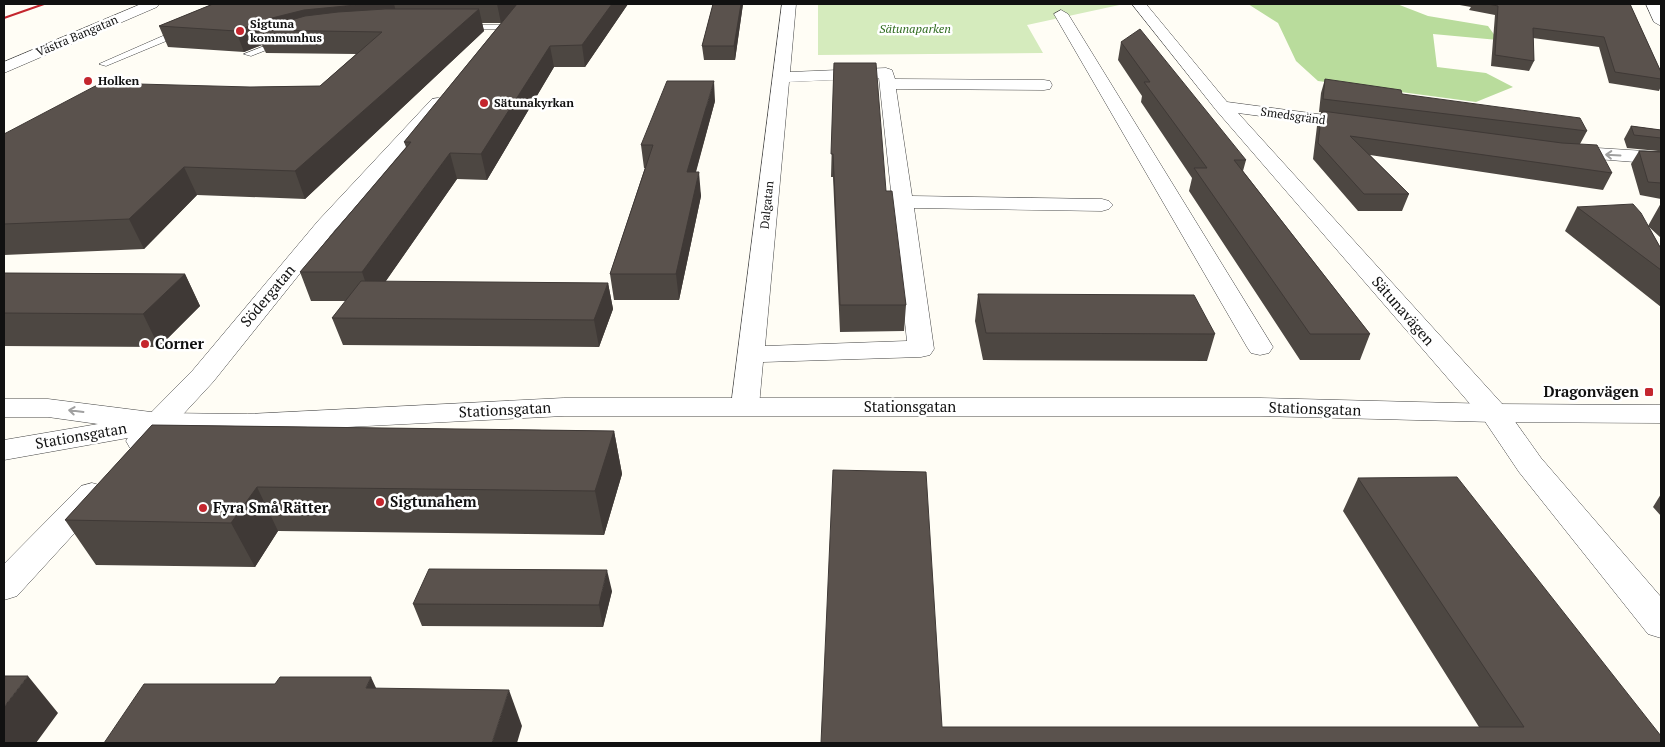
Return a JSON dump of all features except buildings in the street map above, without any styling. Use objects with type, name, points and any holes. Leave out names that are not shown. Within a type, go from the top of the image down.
[{"type":"street","name":"Västra Bangatan","points":[[4,57],[130,4]]},
{"type":"street","name":"Västra Bangatan","points":[[4,68],[152,4]]},
{"type":"street","name":"Dalgatan","points":[[745,406],[789,4]]},
{"type":"street","name":"Sätunavägen","points":[[1139,4],[1222,106],[1494,413],[1530,465],[1661,623]]},
{"type":"street","points":[[1653,4],[1661,22]]},
{"type":"street","points":[[1061,14],[1260,347]]},
{"type":"street","points":[[491,45],[513,21]]},
{"type":"street","points":[[751,354],[921,349],[886,73],[781,77]]},
{"type":"street","points":[[888,84],[1044,85]]},
{"type":"street","name":"Södergatan","points":[[4,586],[64,525],[202,376],[326,226],[453,87]]},
{"type":"street","name":"Smedsgränd","points":[[1222,106],[1379,127]]},
{"type":"street","points":[[1545,150],[1661,158]]},
{"type":"street","points":[[902,202],[1102,205]]},
{"type":"street","name":"Stationsgatan","points":[[4,408],[48,408],[159,422],[248,423],[564,407],[1260,407],[1494,413],[1661,414]]},
{"type":"street","name":"Stationsgatan","points":[[4,450],[159,422]]},
{"type":"lane","points":[[103,64],[168,37],[180,29],[187,16]]},
{"type":"lane","points":[[454,27],[513,21]]},
{"type":"lane","points":[[248,54],[289,40]]},
{"type":"green space","name":"Sätunaparken","points":[[818,4],[1124,4],[1027,25],[1043,53],[818,55]]},
{"type":"green space","points":[[1248,4],[1397,4],[1428,16],[1488,26],[1498,40],[1433,34],[1437,67],[1486,73],[1513,87],[1476,102],[1318,81],[1296,61],[1278,23]]},
{"type":"railway","points":[[4,18],[44,4]]},
{"type":"place","name":"Sigtuna kommunhus","points":[[240,31]]},
{"type":"place","name":"Holken","points":[[88,81]]},
{"type":"place","name":"Sätunakyrkan","points":[[484,103]]},
{"type":"place","name":"Corner","points":[[145,344]]},
{"type":"place","name":"Dragonvägen","points":[[1649,392]]},
{"type":"place","name":"Sigtunahem","points":[[380,502]]},
{"type":"place","name":"Fyra Små Rätter","points":[[203,508]]}]
